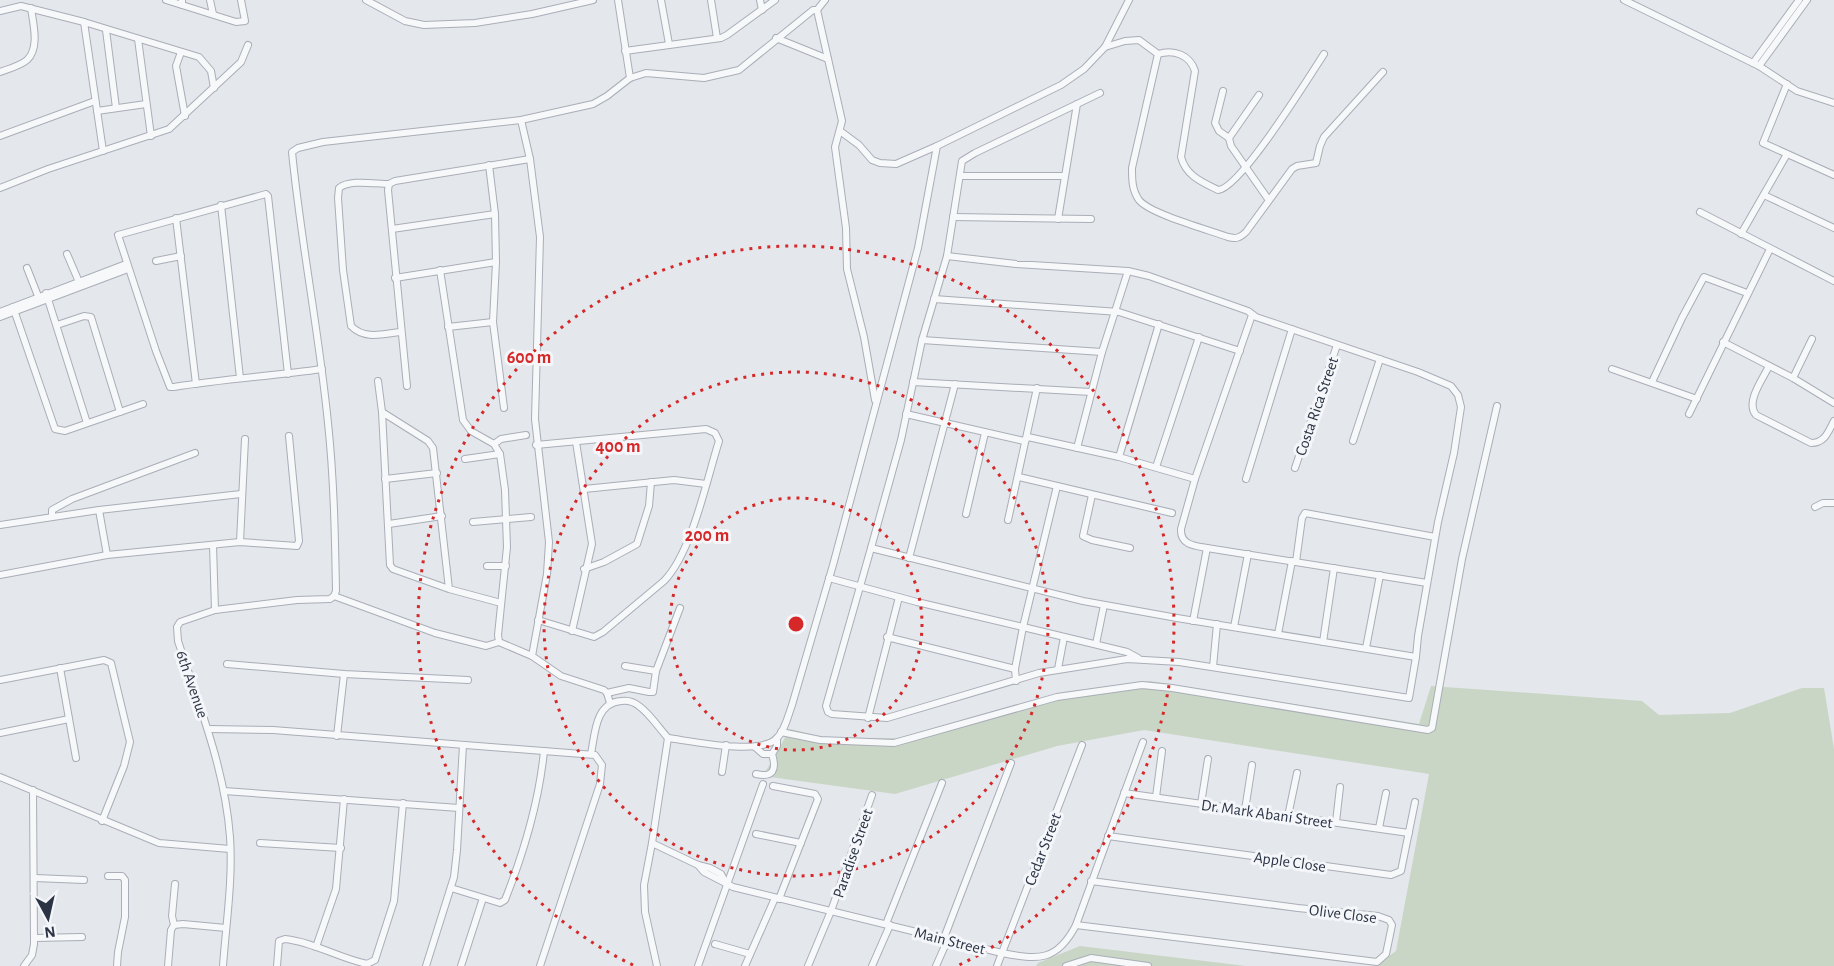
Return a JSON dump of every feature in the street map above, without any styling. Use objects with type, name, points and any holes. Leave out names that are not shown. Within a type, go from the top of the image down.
[{"type":"street","points":[[166,0],[242,22],[245,21],[241,0]]},
{"type":"street","points":[[210,0],[213,14]]},
{"type":"street","points":[[366,0],[405,21],[424,24],[476,23],[532,14],[593,0]]},
{"type":"street","points":[[618,0],[630,78]]},
{"type":"street","points":[[661,0],[669,44]]},
{"type":"street","points":[[711,0],[717,38]]},
{"type":"street","points":[[760,0],[762,10]]},
{"type":"street","points":[[625,51],[727,35],[775,0]]},
{"type":"street","points":[[334,596],[336,591],[334,481],[322,369],[304,239],[298,216],[292,153],[298,148],[323,142],[521,120],[593,104],[608,96],[630,78],[648,72],[704,78],[739,70],[776,38],[813,10],[817,10],[825,0]]},
{"type":"street","points":[[840,131],[872,160],[880,163],[896,164],[937,146],[1061,85],[1084,69],[1105,47],[1129,0]]},
{"type":"street","points":[[1624,0],[1756,64],[1797,91],[1834,103]]},
{"type":"street","points":[[1756,64],[1799,0]]},
{"type":"street","points":[[1756,64],[1807,0]]},
{"type":"street","points":[[0,11],[21,6],[31,8],[84,21],[106,30],[199,57],[211,71],[214,88]]},
{"type":"street","points":[[0,72],[27,60],[31,54],[35,36],[31,8]]},
{"type":"street","points":[[817,10],[842,121],[835,147],[846,228],[847,270],[864,337],[876,403]]},
{"type":"street","points":[[84,21],[103,151]]},
{"type":"street","points":[[106,30],[116,108]]},
{"type":"street","points":[[776,38],[828,59]]},
{"type":"street","points":[[138,39],[151,136]]},
{"type":"street","points":[[1105,47],[1125,41],[1139,40],[1158,54]]},
{"type":"street","points":[[0,188],[48,169],[169,129],[241,62],[248,45]]},
{"type":"street","points":[[1158,54],[1167,51],[1186,57],[1192,63],[1195,71],[1181,150],[1183,164],[1192,176],[1218,190],[1227,187],[1258,152],[1324,54]]},
{"type":"street","points":[[181,52],[176,66],[185,116]]},
{"type":"street","points":[[1158,54],[1132,168],[1132,184],[1135,194],[1147,208],[1236,239],[1242,237],[1292,169],[1316,163],[1324,137],[1383,72]]},
{"type":"street","points":[[1787,84],[1763,143],[1834,175]]},
{"type":"street","points":[[1223,91],[1215,123],[1219,131],[1228,138],[1231,146],[1268,199]]},
{"type":"street","points":[[947,256],[1016,264],[1128,271],[1149,276],[1451,386],[1461,401],[1454,453],[1435,537],[1409,698],[1179,662],[1127,659],[1058,669],[887,718],[868,718],[828,712],[826,706],[872,548],[922,340],[947,256],[962,161],[966,157],[1100,93]]},
{"type":"street","points":[[1228,138],[1259,95]]},
{"type":"street","points":[[0,136],[95,101]]},
{"type":"street","points":[[97,111],[146,104]]},
{"type":"street","points":[[1058,219],[1077,104]]},
{"type":"street","points":[[521,120],[530,159],[540,237],[535,394],[536,445],[549,542],[547,574],[532,657]]},
{"type":"street","points":[[772,754],[792,705],[829,578],[918,248],[937,146]]},
{"type":"street","points":[[1742,234],[1787,154]]},
{"type":"street","points":[[400,332],[370,336],[356,331],[351,326],[343,270],[339,188],[343,184],[351,183],[389,184],[395,181],[530,159]]},
{"type":"street","points":[[489,165],[495,214],[496,262],[493,322],[504,408]]},
{"type":"street","points":[[960,176],[1064,176]]},
{"type":"street","points":[[389,184],[395,278],[407,386]]},
{"type":"street","points":[[288,374],[268,196],[263,194],[119,233],[118,238],[127,267],[168,384],[174,387],[240,378],[288,374],[322,369]]},
{"type":"street","points":[[1764,195],[1834,228]]},
{"type":"street","points":[[221,205],[240,378]]},
{"type":"street","points":[[1700,213],[1834,281]]},
{"type":"street","points":[[392,230],[495,214]]},
{"type":"street","points":[[953,217],[1091,219]]},
{"type":"street","points":[[176,218],[196,384]]},
{"type":"street","points":[[1689,414],[1770,249]]},
{"type":"street","points":[[67,254],[79,282]]},
{"type":"street","points":[[156,261],[181,256]]},
{"type":"street","points":[[395,278],[496,262]]},
{"type":"street","points":[[0,317],[79,282],[127,267]]},
{"type":"street","points":[[44,296],[127,267]]},
{"type":"street","points":[[27,268],[44,296],[57,325],[87,423]]},
{"type":"street","points":[[440,270],[463,420],[471,431],[495,444],[500,454],[507,519],[506,566],[499,642],[532,657],[561,676],[607,693],[629,688],[651,693],[655,689],[656,671],[680,608]]},
{"type":"street","points":[[1077,448],[1102,352],[1128,271]]},
{"type":"street","points":[[1652,382],[1704,278],[1747,293]]},
{"type":"street","points":[[934,299],[1116,311],[1240,351]]},
{"type":"street","points":[[0,312],[14,309]]},
{"type":"street","points":[[14,309],[54,429],[65,430],[142,404]]},
{"type":"street","points":[[1252,315],[1195,479],[1181,536],[1189,545],[1427,583]]},
{"type":"street","points":[[57,325],[84,316],[91,317],[120,412]]},
{"type":"street","points":[[448,327],[493,322]]},
{"type":"street","points":[[1119,458],[1159,324]]},
{"type":"street","points":[[1246,479],[1292,329]]},
{"type":"street","points":[[1156,467],[1199,337]]},
{"type":"street","points":[[1793,378],[1812,339]]},
{"type":"street","points":[[922,340],[1102,352]]},
{"type":"street","points":[[1723,342],[1793,378],[1834,403]]},
{"type":"street","name":"Costa Rica Street","points":[[1295,468],[1337,345]]},
{"type":"street","points":[[1353,441],[1380,359]]},
{"type":"street","points":[[1769,366],[1753,400],[1752,409],[1756,415],[1811,443],[1824,440],[1834,422]]},
{"type":"street","points":[[1612,369],[1696,399]]},
{"type":"street","points":[[378,381],[390,565],[393,569],[449,589],[501,603]]},
{"type":"street","points":[[913,382],[1091,392]]},
{"type":"street","points":[[909,558],[955,384]]},
{"type":"street","points":[[1008,520],[1037,388]]},
{"type":"street","points":[[591,754],[598,719],[610,703],[627,701],[637,704],[668,738],[756,747],[768,744],[779,735],[894,743],[1057,697],[1142,685],[1428,730],[1432,728],[1462,559],[1497,406]]},
{"type":"street","points":[[381,412],[431,444],[437,473],[449,589]]},
{"type":"street","points":[[906,414],[1024,441],[1028,436]]},
{"type":"street","points":[[536,445],[711,430],[718,436],[719,441],[684,552],[672,572],[598,635],[588,636],[538,620]]},
{"type":"street","points":[[966,514],[985,433]]},
{"type":"street","points":[[495,444],[501,439],[526,435]]},
{"type":"street","points":[[0,575],[107,555],[240,542],[297,546],[299,541],[289,436]]},
{"type":"street","points":[[1028,436],[1156,467],[1195,479]]},
{"type":"street","points":[[240,542],[246,439]]},
{"type":"street","points":[[572,631],[592,544],[576,442]]},
{"type":"street","points":[[52,516],[52,510],[72,499],[195,453]]},
{"type":"street","points":[[465,459],[500,454]]},
{"type":"street","points":[[385,479],[437,473]]},
{"type":"street","points":[[1019,477],[1172,513]]},
{"type":"street","points":[[584,489],[674,480],[706,484]]},
{"type":"street","points":[[585,568],[604,562],[637,544],[649,506],[651,482]]},
{"type":"street","points":[[1016,681],[1015,669],[1023,627],[1057,486]]},
{"type":"street","points":[[0,525],[52,516],[241,494]]},
{"type":"street","points":[[1092,495],[1083,536],[1130,548]]},
{"type":"street","points":[[1815,507],[1823,503],[1834,503]]},
{"type":"street","points":[[99,510],[107,555]]},
{"type":"street","points":[[1278,634],[1302,518],[1305,513],[1435,537]]},
{"type":"street","points":[[389,524],[442,516]]},
{"type":"street","points":[[473,522],[531,517]]},
{"type":"street","points":[[213,545],[215,610]]},
{"type":"street","points":[[872,548],[1104,604],[1193,621],[1416,657]]},
{"type":"street","points":[[1193,621],[1207,548]]},
{"type":"street","points":[[1234,627],[1248,554]]},
{"type":"street","points":[[487,566],[506,566]]},
{"type":"street","points":[[1323,642],[1334,568]]},
{"type":"street","points":[[1366,648],[1380,575]]},
{"type":"street","points":[[829,578],[1127,652],[1139,659]]},
{"type":"street","name":"6th Avenue","points":[[223,966],[230,849],[224,791],[208,729],[177,632],[180,622],[215,610],[334,596],[435,633],[486,646],[499,642]]},
{"type":"street","points":[[868,718],[899,597]]},
{"type":"street","points":[[1095,644],[1104,604]]},
{"type":"street","points":[[1213,667],[1217,624]]},
{"type":"street","points":[[887,637],[1015,669]]},
{"type":"street","points":[[1058,669],[1064,637]]},
{"type":"street","points":[[0,680],[104,660],[111,663],[130,742],[124,766],[102,821]]},
{"type":"street","points":[[227,664],[344,674],[468,680]]},
{"type":"street","points":[[625,666],[656,671]]},
{"type":"street","points":[[60,668],[76,758]]},
{"type":"street","points":[[338,736],[344,674]]},
{"type":"street","points":[[607,693],[610,703]]},
{"type":"street","points":[[0,733],[69,719]]},
{"type":"street","points":[[208,729],[273,730],[591,754],[598,757],[602,765],[600,784],[540,966]]},
{"type":"street","points":[[657,966],[644,900],[644,885],[668,738]]},
{"type":"street","name":"Main Street","points":[[652,843],[721,874],[727,885],[1002,953],[1028,958],[1043,957],[1067,942],[1076,925],[1090,881],[1143,742]]},
{"type":"street","points":[[426,966],[451,888],[458,850],[463,745]]},
{"type":"street","points":[[722,772],[726,745]]},
{"type":"street","name":"Cedar Street","points":[[997,966],[1082,745]]},
{"type":"street","points":[[756,747],[763,754],[772,754]]},
{"type":"street","points":[[451,888],[500,903],[505,900],[535,809],[544,751]]},
{"type":"street","points":[[1156,797],[1162,751]]},
{"type":"street","points":[[756,774],[764,776],[773,771],[776,765],[772,754]]},
{"type":"street","points":[[1201,804],[1208,759]]},
{"type":"street","points":[[936,966],[1011,763]]},
{"type":"street","points":[[1245,810],[1252,765]]},
{"type":"street","points":[[1288,816],[1297,773]]},
{"type":"street","points":[[0,777],[159,843],[230,849]]},
{"type":"street","points":[[872,966],[942,783]]},
{"type":"street","points":[[698,966],[763,784]]},
{"type":"street","points":[[745,966],[801,843],[817,796],[773,786]]},
{"type":"street","points":[[1336,822],[1341,787]]},
{"type":"street","points":[[24,966],[32,955],[34,938],[33,790]]},
{"type":"street","points":[[224,791],[459,808]]},
{"type":"street","name":"Dr. Mark Abani Street","points":[[1124,793],[1409,834]]},
{"type":"street","points":[[1379,828],[1386,793]]},
{"type":"street","name":"Paradise Street","points":[[808,966],[831,911],[872,795]]},
{"type":"street","points":[[316,947],[336,889],[344,798]]},
{"type":"street","name":"Apple Close","points":[[1108,836],[1391,875],[1401,871],[1415,802]]},
{"type":"street","points":[[277,966],[278,945],[282,939],[289,939],[367,964],[375,960],[394,901],[403,803]]},
{"type":"street","points":[[756,834],[801,843]]},
{"type":"street","points":[[260,843],[340,848]]},
{"type":"street","points":[[108,876],[122,876],[125,880],[125,917],[117,952],[117,966]]},
{"type":"street","points":[[35,878],[84,880]]},
{"type":"street","name":"Olive Close","points":[[1076,925],[1377,962],[1386,954],[1392,925],[1389,920],[1378,916],[1090,881]]},
{"type":"street","points":[[168,966],[171,930],[174,925],[172,916],[175,885]]},
{"type":"street","points":[[461,966],[483,898]]},
{"type":"street","points":[[174,925],[226,928]]},
{"type":"street","points":[[34,938],[82,937]]},
{"type":"street","points":[[715,944],[750,954]]},
{"type":"street","points":[[1066,966],[1091,958],[1148,966]]},
{"type":"green space","points":[[1150,681],[1419,724],[1431,686],[1642,701],[1659,715],[1730,713],[1802,688],[1824,688],[1834,749],[1834,966],[1375,966],[1396,951],[1429,774],[1144,730],[1057,746],[895,794],[763,776],[790,729],[827,738],[898,738],[1064,692]]},
{"type":"green space","points":[[1080,946],[1246,966],[1036,966],[1038,963]]}]
